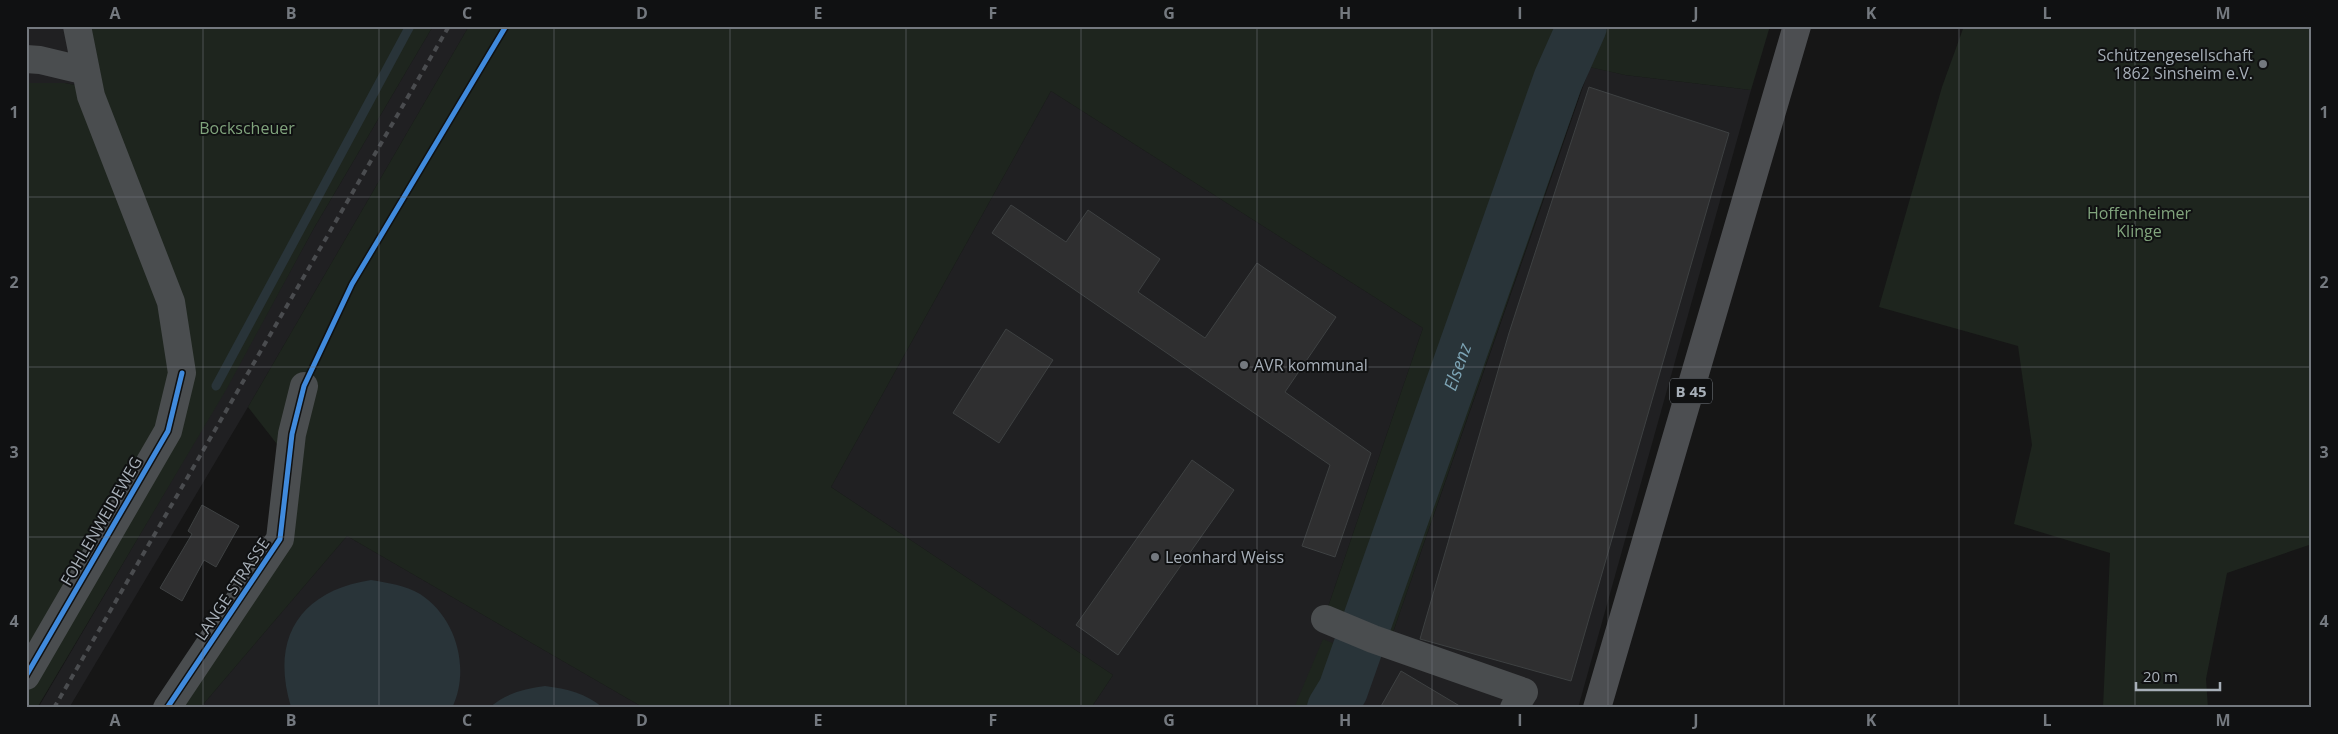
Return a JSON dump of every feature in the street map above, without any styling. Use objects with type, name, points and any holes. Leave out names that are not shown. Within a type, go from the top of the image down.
[{"type":"main road","name":"B 45","points":[[1597,708],[1797,26]]},
{"type":"street","points":[[26,59],[86,71],[77,26]]},
{"type":"street","name":"FOHLENWEIDEWEG","points":[[26,676],[168,431],[182,373],[171,302],[91,96],[86,71]]},
{"type":"street","name":"LANGE STRASSE","points":[[167,708],[280,539],[292,434],[304,386]]},
{"type":"street","points":[[1325,619],[1373,639],[1524,692],[1514,708]]},
{"type":"shaded area","points":[[26,26],[91,26],[104,91],[65,83],[26,83]]},
{"type":"shaded area","points":[[433,26],[469,26],[248,407],[69,708],[38,708],[225,390],[314,228]]},
{"type":"shaded area","points":[[1590,67],[1625,75],[1751,90],[1578,708],[1091,708],[1113,675],[831,487],[1051,91],[1423,328],[1327,610],[1392,635]]},
{"type":"shaded area","points":[[347,536],[644,708],[200,708]]},
{"type":"shaded area","points":[[371,580],[408,588],[420,594],[443,616],[457,645],[460,661],[458,693],[452,708],[291,707],[285,682],[285,660],[288,639],[296,622],[309,607],[326,595],[346,586]]},
{"type":"shaded area","points":[[545,686],[576,692],[603,708],[489,708],[516,692]]},
{"type":"green space","name":"Bockscheuer","points":[[91,26],[433,26],[314,228],[226,390],[37,708],[26,708],[26,83],[65,83],[104,91]]},
{"type":"green space","points":[[469,26],[1770,26],[1751,90],[1625,75],[1589,67],[1392,635],[1327,610],[1423,328],[1051,91],[831,487],[1113,675],[1091,708],[644,708],[347,536],[200,708],[180,708],[293,543],[300,466],[280,448],[248,407]]},
{"type":"green space","name":"Hoffenheimer Klinge","points":[[1964,26],[2312,26],[2312,544],[2227,573],[2206,679],[2208,708],[2103,708],[2110,553],[2014,524],[2032,445],[2018,346],[1879,307],[1942,87]]},
{"type":"green space","points":[[1323,639],[1361,655],[1368,665],[1343,708],[1294,708]]},
{"type":"building","points":[[1589,87],[1729,133],[1571,681],[1420,639],[1509,333]]},
{"type":"building","name":"AVR kommunal","points":[[1011,205],[1066,242],[1088,210],[1160,259],[1138,292],[1205,338],[1257,263],[1336,317],[1285,392],[1371,453],[1335,557],[1302,546],[1330,465],[992,233]]},
{"type":"building","points":[[1006,329],[1053,360],[999,443],[953,413]]},
{"type":"building","name":"Leonhard Weiss","points":[[1192,460],[1234,490],[1118,655],[1076,625]]},
{"type":"building","points":[[202,505],[239,526],[216,567],[204,560],[182,601],[160,588],[192,534],[188,531]]},
{"type":"building","points":[[1401,671],[1463,708],[1380,708]]},
{"type":"waterway","points":[[216,386],[410,26]]},
{"type":"waterway","name":"Elsenz","points":[[1332,708],[1343,690],[1558,80],[1582,26]]},
{"type":"railway","points":[[54,708],[449,26]]},
{"type":"cycle path","points":[[167,708],[280,539],[292,434],[304,386],[352,284],[506,26]]},
{"type":"cycle path","points":[[26,676],[168,431],[182,373]]},
{"type":"place","name":"Schützengesellschaft 1862 Sinsheim e.V.","points":[[2263,64]]},
{"type":"place","name":"AVR kommunal","points":[[1244,365]]},
{"type":"place","name":"Leonhard Weiss","points":[[1155,557]]}]
